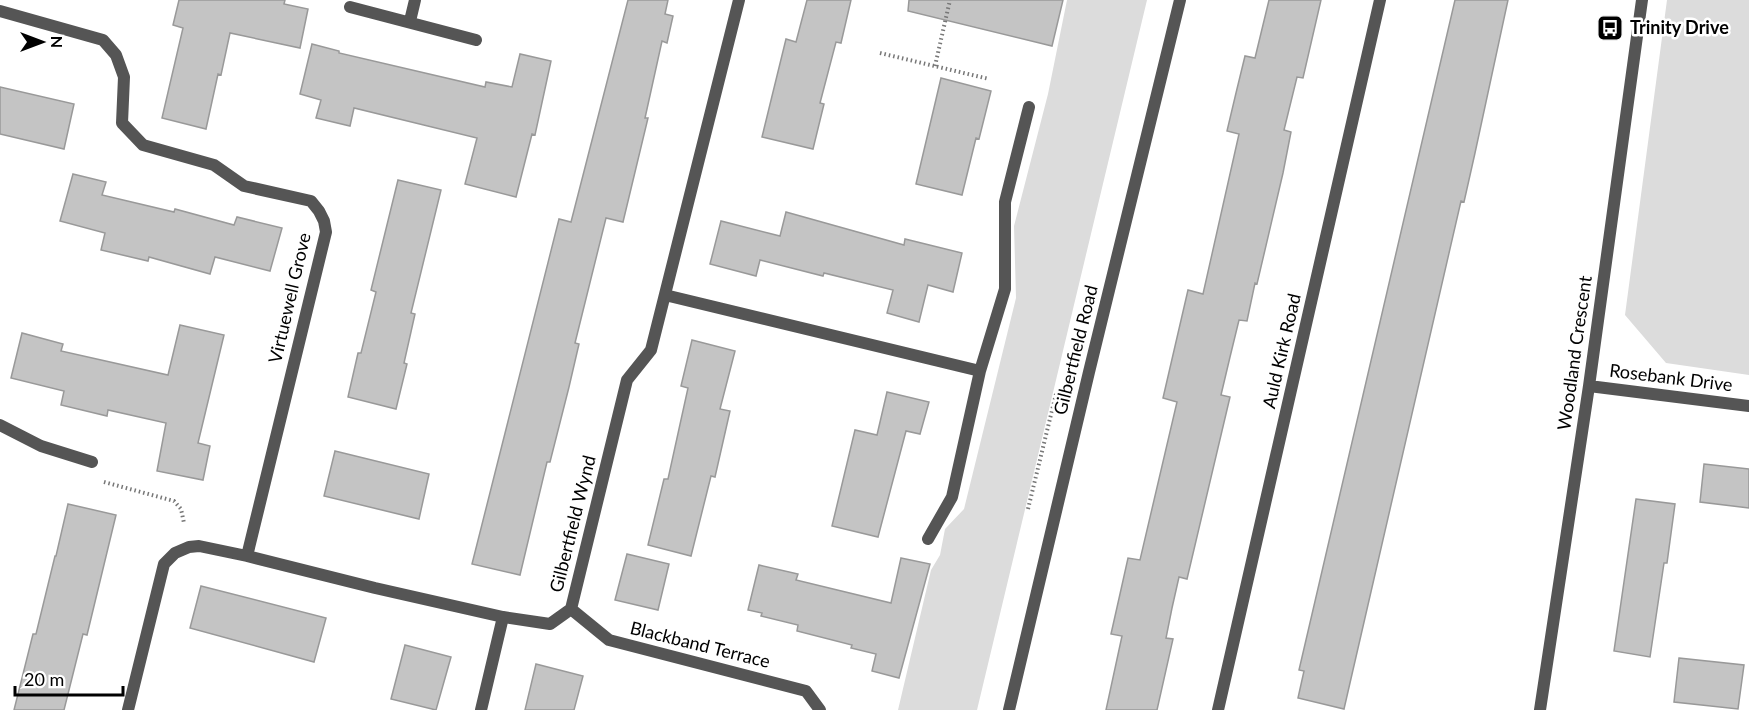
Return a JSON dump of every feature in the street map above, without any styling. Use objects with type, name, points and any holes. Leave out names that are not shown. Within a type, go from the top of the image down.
[{"type":"street","points":[[410,21],[415,0]]},
{"type":"street","name":"Gilbertfield Wynd","points":[[189,547],[199,546],[247,556],[503,617],[550,624],[571,609],[627,380],[651,350],[739,0]]},
{"type":"street","name":"Gilbertfield Road","points":[[1009,710],[1180,0]]},
{"type":"street","name":"Auld Kirk Road","points":[[1218,710],[1380,0]]},
{"type":"street","name":"Woodland Crescent","points":[[1540,710],[1642,0]]},
{"type":"street","points":[[350,7],[476,40]]},
{"type":"street","name":"Virtuewell Grove","points":[[0,11],[103,40],[116,55],[124,77],[122,123],[144,145],[214,165],[244,186],[310,201],[324,221],[326,232],[247,556]]},
{"type":"street","points":[[928,539],[952,497],[980,371],[1005,289],[1005,202],[1029,107]]},
{"type":"street","points":[[665,296],[980,371]]},
{"type":"street","name":"Rosebank Drive","points":[[1588,386],[1749,406]]},
{"type":"street","points":[[0,425],[41,446],[92,462]]},
{"type":"street","points":[[128,710],[164,564],[175,553],[189,547]]},
{"type":"street","name":"Blackband Terrace","points":[[571,609],[609,640],[806,691],[820,710]]},
{"type":"street","points":[[481,710],[503,617]]},
{"type":"path","points":[[935,66],[950,0]]},
{"type":"path","points":[[880,53],[989,79]]},
{"type":"path","points":[[96,480],[174,501],[181,509],[189,547]]},
{"type":"shaded area","points":[[1067,0],[1147,0],[977,710],[898,710],[931,570],[940,555],[945,529],[964,509],[1016,298],[1014,226],[1048,94]]},
{"type":"shaded area","points":[[1667,0],[1749,0],[1749,375],[1666,363],[1625,315]]},
{"type":"building","points":[[179,0],[285,0],[284,4],[308,9],[300,48],[230,33],[206,129],[162,118],[183,28],[173,25]]},
{"type":"building","points":[[628,0],[668,0],[665,14],[673,16],[667,43],[662,41],[645,118],[648,118],[623,222],[606,218],[575,343],[579,344],[569,387],[550,462],[547,462],[520,575],[472,564],[559,219],[571,222]]},
{"type":"building","points":[[807,0],[851,0],[841,43],[836,42],[820,103],[824,104],[813,149],[762,137],[786,39],[796,42]]},
{"type":"building","points":[[909,0],[1063,0],[1052,46],[908,11]]},
{"type":"building","points":[[1269,0],[1321,0],[1303,78],[1297,77],[1284,130],[1291,132],[1283,173],[1247,321],[1239,320],[1221,395],[1230,397],[1187,579],[1179,577],[1166,638],[1173,639],[1157,710],[1106,710],[1122,636],[1111,634],[1128,558],[1140,560],[1177,402],[1163,398],[1188,290],[1203,294],[1239,134],[1227,131],[1245,56],[1255,58]]},
{"type":"building","points":[[1455,0],[1508,0],[1464,202],[1461,201],[1344,709],[1298,698],[1304,671],[1299,670]]},
{"type":"building","points":[[312,44],[339,51],[339,53],[485,87],[486,82],[512,87],[520,54],[551,61],[535,135],[532,134],[516,197],[465,184],[477,138],[354,108],[350,126],[316,118],[321,100],[300,94]]},
{"type":"building","points":[[941,78],[991,91],[979,139],[976,138],[962,195],[916,184]]},
{"type":"building","points":[[0,87],[74,104],[64,149],[0,134]]},
{"type":"building","points":[[73,174],[106,182],[102,195],[174,212],[175,209],[234,225],[237,217],[282,228],[270,271],[215,257],[210,274],[149,257],[148,261],[101,250],[105,233],[60,221]]},
{"type":"building","points":[[398,180],[441,190],[411,313],[415,314],[404,363],[407,364],[396,409],[348,397],[376,292],[371,290]]},
{"type":"building","points":[[786,212],[904,245],[905,239],[962,253],[953,292],[928,285],[919,322],[887,313],[893,290],[760,260],[756,276],[710,264],[721,221],[780,236]]},
{"type":"building","points":[[180,325],[224,335],[198,443],[210,446],[203,480],[157,471],[166,423],[108,410],[107,416],[61,405],[64,391],[11,378],[22,333],[63,344],[61,351],[168,375]]},
{"type":"building","points":[[692,340],[735,351],[720,409],[730,411],[715,477],[711,476],[691,556],[648,545],[664,479],[668,479],[688,388],[681,386]]},
{"type":"building","points":[[887,392],[929,402],[920,434],[906,431],[878,537],[832,526],[855,430],[877,435]]},
{"type":"building","points":[[335,451],[429,474],[419,519],[324,496]]},
{"type":"building","points":[[1704,464],[1749,469],[1749,508],[1700,502]]},
{"type":"building","points":[[1636,499],[1675,504],[1650,657],[1614,651]]},
{"type":"building","points":[[68,504],[116,515],[87,635],[83,634],[64,710],[14,710],[33,634],[36,634]]},
{"type":"building","points":[[627,554],[669,564],[658,610],[615,600]]},
{"type":"building","points":[[901,558],[930,564],[899,678],[872,671],[876,654],[851,648],[852,645],[797,631],[798,625],[761,616],[762,613],[748,610],[759,565],[798,574],[796,580],[891,603]]},
{"type":"building","points":[[201,586],[326,618],[314,662],[190,628]]},
{"type":"building","points":[[405,645],[451,657],[436,710],[391,699]]},
{"type":"building","points":[[1679,658],[1744,665],[1738,709],[1674,702]]},
{"type":"building","points":[[536,664],[583,676],[574,710],[525,710]]},
{"type":"place","name":"Trinity Drive","points":[[1610,28]]}]
